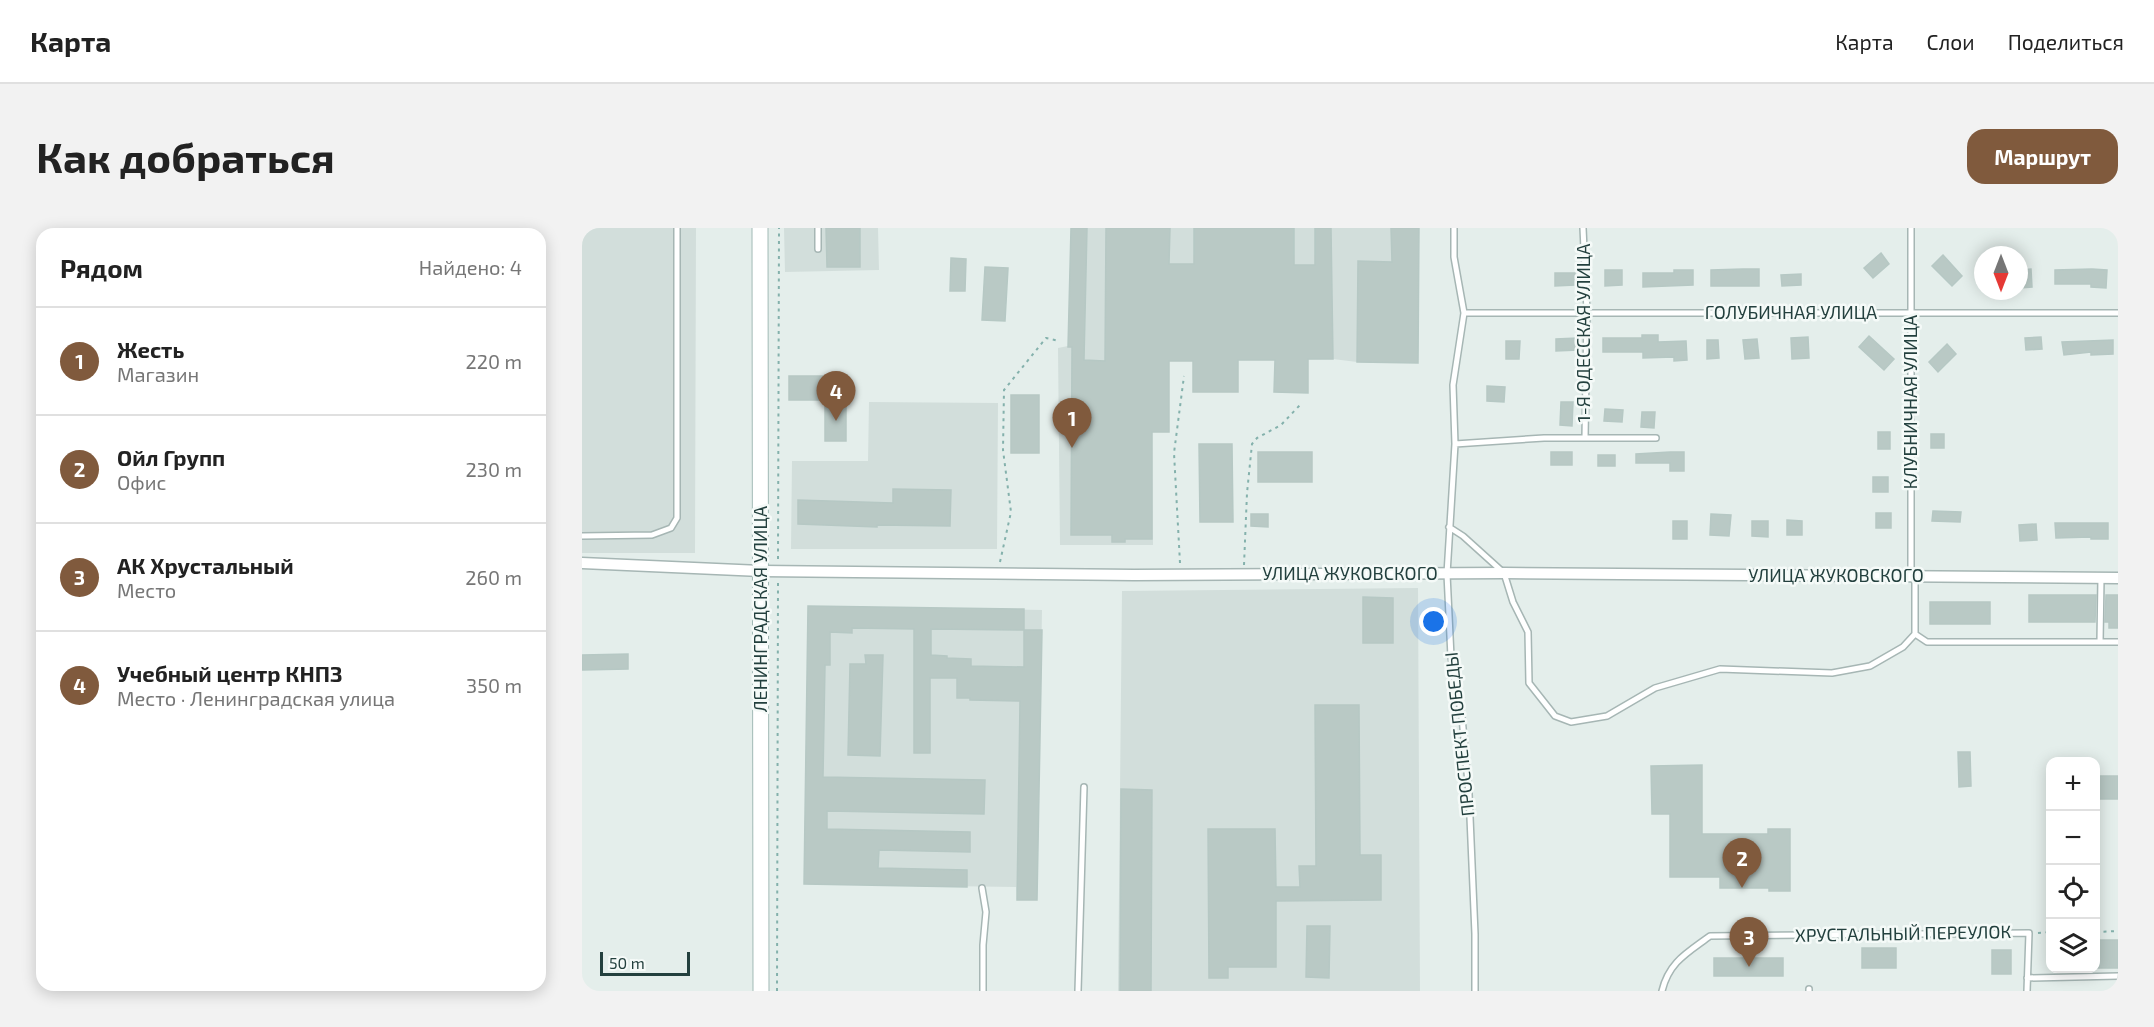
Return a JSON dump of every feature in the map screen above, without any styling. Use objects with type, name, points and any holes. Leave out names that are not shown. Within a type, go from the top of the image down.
[{"type":"main road","name":"ЛЕНИНГРАДСКАЯ УЛИЦА","points":[[760,228],[761,991]]},
{"type":"street","name":"УЛИЦА ЖУКОВСКОГО","points":[[582,563],[778,572],[1180,575],[1504,573],[2118,578]]},
{"type":"lane","points":[[582,536],[652,535],[671,528],[677,518],[677,228]]},
{"type":"lane","points":[[818,228],[818,249]]},
{"type":"lane","name":"ПРОСПЕКТ ПОБЕДЫ","points":[[1454,228],[1454,257],[1464,312],[1454,385],[1455,444],[1447,574],[1451,657],[1462,717],[1469,794],[1475,991]]},
{"type":"lane","name":"1-Я ОДЕССКАЯ УЛИЦА","points":[[1583,228],[1587,312],[1585,438]]},
{"type":"lane","name":"КЛУБНИЧНАЯ УЛИЦА","points":[[1911,228],[1915,634]]},
{"type":"lane","name":"ГОЛУБИЧНАЯ УЛИЦА","points":[[1464,312],[2118,313]]},
{"type":"lane","points":[[1455,444],[1544,438],[1656,438]]},
{"type":"lane","points":[[1449,527],[1463,536],[1504,573],[1513,602],[1528,632],[1529,682],[1555,716],[1571,722],[1607,716],[1655,688],[1720,669],[1832,673],[1870,666],[1903,647],[1915,634],[1926,642],[2118,642]]},
{"type":"lane","points":[[2100,642],[2101,578]]},
{"type":"lane","points":[[1078,991],[1083,787]]},
{"type":"lane","points":[[982,888],[986,912],[983,991]]},
{"type":"lane","points":[[2027,991],[2029,933]]},
{"type":"lane","name":"ХРУСТАЛЬНЫЙ ПЕРЕУЛОК","points":[[1662,991],[1665,977],[1677,961],[1710,936],[2029,933]]},
{"type":"lane","points":[[2027,978],[2118,976]]},
{"type":"path","points":[[777,991],[779,228]]},
{"type":"path","points":[[998,574],[1011,512],[1003,450],[1004,390],[1046,338],[1059,341]]},
{"type":"path","points":[[1180,575],[1174,453],[1184,376]]},
{"type":"path","points":[[1243,574],[1252,444],[1257,438],[1281,425],[1300,405]]},
{"type":"path","points":[[2100,932],[2118,931]]},
{"type":"path","points":[[2029,933],[2046,932]]},
{"type":"shaded area","points":[[582,228],[696,228],[695,553],[582,553]]},
{"type":"shaded area","points":[[784,228],[878,228],[879,270],[785,272]]},
{"type":"shaded area","points":[[1071,228],[1419,228],[1418,266],[1357,362],[1333,359],[1158,361],[1152,432],[1153,545],[1060,545],[1058,348],[1068,346]]},
{"type":"shaded area","points":[[869,402],[998,403],[997,549],[791,549],[792,461],[868,461]]},
{"type":"shaded area","points":[[1418,588],[1420,991],[1118,991],[1122,591]]},
{"type":"shaded area","points":[[808,606],[1042,610],[1037,900],[1017,900],[1016,887],[804,884]]},
{"type":"building","points":[[826,228],[860,228],[860,267],[827,267]]},
{"type":"building","points":[[1071,228],[1087,228],[1084,360],[1105,361],[1106,228],[1170,228],[1169,264],[1194,264],[1194,228],[1294,228],[1294,265],[1315,265],[1315,228],[1331,228],[1333,359],[1308,359],[1308,393],[1274,392],[1275,360],[1238,360],[1238,392],[1193,392],[1193,361],[1169,361],[1169,432],[1152,432],[1152,539],[1125,539],[1125,542],[1112,542],[1112,535],[1071,535],[1072,347],[1068,347]]},
{"type":"building","points":[[1391,228],[1419,228],[1418,363],[1357,362],[1358,261],[1392,262]]},
{"type":"building","points":[[1881,253],[1889,264],[1873,278],[1864,268]]},
{"type":"building","points":[[1943,255],[1962,276],[1952,286],[1932,266]]},
{"type":"building","points":[[951,258],[966,259],[965,291],[950,291]]},
{"type":"building","points":[[985,267],[1008,268],[1005,321],[982,320]]},
{"type":"building","points":[[1759,269],[1759,286],[1711,286],[1711,270]]},
{"type":"building","points":[[2028,269],[2031,269],[2032,287],[2028,287]]},
{"type":"building","points":[[1605,270],[1622,270],[1622,285],[1605,286]]},
{"type":"building","points":[[1674,270],[1693,270],[1693,285],[1643,287],[1643,273],[1674,273]]},
{"type":"building","points":[[2055,270],[2107,270],[2106,288],[2091,287],[2091,284],[2055,284]]},
{"type":"building","points":[[1555,273],[1575,273],[1575,285],[1555,286]]},
{"type":"building","points":[[1801,274],[1801,285],[1782,286],[1781,275]]},
{"type":"building","points":[[1642,335],[1658,335],[1658,342],[1686,341],[1687,360],[1674,361],[1674,357],[1643,358],[1643,352],[1603,352],[1603,338],[1642,338]]},
{"type":"building","points":[[1869,336],[1894,359],[1884,370],[1859,347]]},
{"type":"building","points":[[1808,337],[1809,358],[1792,359],[1791,338]]},
{"type":"building","points":[[2041,337],[2042,349],[2026,350],[2025,338]]},
{"type":"building","points":[[1577,338],[1578,350],[1556,351],[1556,339]]},
{"type":"building","points":[[1757,339],[1759,358],[1745,359],[1743,340]]},
{"type":"building","points":[[1707,340],[1718,340],[1719,358],[1707,359]]},
{"type":"building","points":[[2113,340],[2113,354],[2091,355],[2091,352],[2064,355],[2062,342]]},
{"type":"building","points":[[1506,341],[1520,341],[1519,359],[1506,359]]},
{"type":"building","points":[[1947,344],[1956,354],[1938,372],[1929,362]]},
{"type":"building","points":[[789,376],[831,376],[831,397],[846,397],[846,441],[825,441],[825,400],[789,400]]},
{"type":"building","points":[[1487,386],[1505,387],[1504,402],[1487,401]]},
{"type":"building","points":[[1011,395],[1039,395],[1039,453],[1011,453]]},
{"type":"building","points":[[1561,402],[1573,402],[1572,426],[1560,425]]},
{"type":"building","points":[[1605,409],[1623,410],[1622,422],[1604,421]]},
{"type":"building","points":[[1642,412],[1655,412],[1654,428],[1641,427]]},
{"type":"building","points":[[1878,432],[1890,432],[1890,449],[1878,449]]},
{"type":"building","points":[[1931,434],[1944,434],[1944,448],[1931,448]]},
{"type":"building","points":[[1199,444],[1232,444],[1233,522],[1200,522]]},
{"type":"building","points":[[1258,452],[1312,452],[1312,482],[1258,482]]},
{"type":"building","points":[[1551,452],[1572,452],[1572,465],[1551,465]]},
{"type":"building","points":[[1684,452],[1684,471],[1670,471],[1670,463],[1636,463],[1636,454]]},
{"type":"building","points":[[1598,455],[1615,455],[1615,466],[1598,466]]},
{"type":"building","points":[[1873,477],[1888,477],[1888,492],[1873,492]]},
{"type":"building","points":[[893,489],[951,490],[950,526],[877,525],[877,527],[798,524],[798,500],[893,503]]},
{"type":"building","points":[[1933,511],[1961,512],[1960,522],[1932,521]]},
{"type":"building","points":[[1876,513],[1891,513],[1891,528],[1876,528]]},
{"type":"building","points":[[1251,514],[1268,514],[1268,527],[1251,526]]},
{"type":"building","points":[[1711,514],[1731,515],[1729,536],[1710,535]]},
{"type":"building","points":[[1787,520],[1802,521],[1802,535],[1787,535]]},
{"type":"building","points":[[1673,521],[1687,521],[1687,539],[1673,539]]},
{"type":"building","points":[[1752,521],[1768,521],[1768,537],[1752,536]]},
{"type":"building","points":[[2055,523],[2108,523],[2108,539],[2056,538]]},
{"type":"building","points":[[2036,524],[2037,540],[2020,541],[2019,525]]},
{"type":"building","points":[[2029,595],[2096,595],[2095,622],[2029,622]]},
{"type":"building","points":[[2106,595],[2118,595],[2118,628],[2109,628],[2109,622],[2105,622]]},
{"type":"building","points":[[1363,597],[1393,598],[1393,643],[1363,643]]},
{"type":"building","points":[[1930,602],[1990,602],[1990,624],[1930,624]]},
{"type":"building","points":[[808,606],[1024,609],[1024,630],[1042,630],[1037,900],[1017,900],[1020,701],[957,698],[957,678],[930,678],[930,753],[914,753],[914,629],[852,628],[852,633],[830,632],[830,665],[825,665],[823,777],[985,780],[984,814],[827,811],[827,829],[970,832],[970,852],[879,850],[878,868],[967,870],[967,887],[804,884]],"holes":[[[931,629],[1024,630],[1024,667],[971,666],[971,659],[931,655]]]},
{"type":"building","points":[[628,654],[628,669],[582,670],[582,655]]},
{"type":"building","points":[[865,655],[883,655],[880,756],[848,755],[850,664],[866,664]]},
{"type":"building","points":[[1315,705],[1359,705],[1360,855],[1381,855],[1381,900],[1276,901],[1276,967],[1228,967],[1228,978],[1209,978],[1208,829],[1275,829],[1276,887],[1300,887],[1299,866],[1316,866]]},
{"type":"building","points":[[1958,752],[1970,752],[1971,786],[1959,787]]},
{"type":"building","points":[[1702,765],[1702,834],[1768,834],[1768,829],[1790,829],[1790,891],[1769,891],[1769,888],[1720,888],[1720,877],[1670,877],[1670,814],[1652,814],[1651,766]]},
{"type":"building","points":[[2100,776],[2118,776],[2118,799],[2100,799]]},
{"type":"building","points":[[1121,789],[1152,790],[1151,991],[1120,991]]},
{"type":"building","points":[[1307,926],[1330,926],[1329,978],[1306,977]]},
{"type":"building","points":[[2100,940],[2118,940],[2118,968],[2100,968]]},
{"type":"building","points":[[1862,948],[1896,948],[1896,968],[1862,968]]},
{"type":"building","points":[[1992,950],[2011,950],[2011,974],[1992,974]]},
{"type":"building","points":[[1714,958],[1783,958],[1783,976],[1714,976]]},
{"type":"place","name":"Учебный центр КНПЗ","points":[[836,421]]},
{"type":"place","name":"Жесть","points":[[1072,448]]},
{"type":"place","name":"Ойл Групп","points":[[1742,888]]},
{"type":"place","name":"АК Хрустальный","points":[[1749,967]]}]
